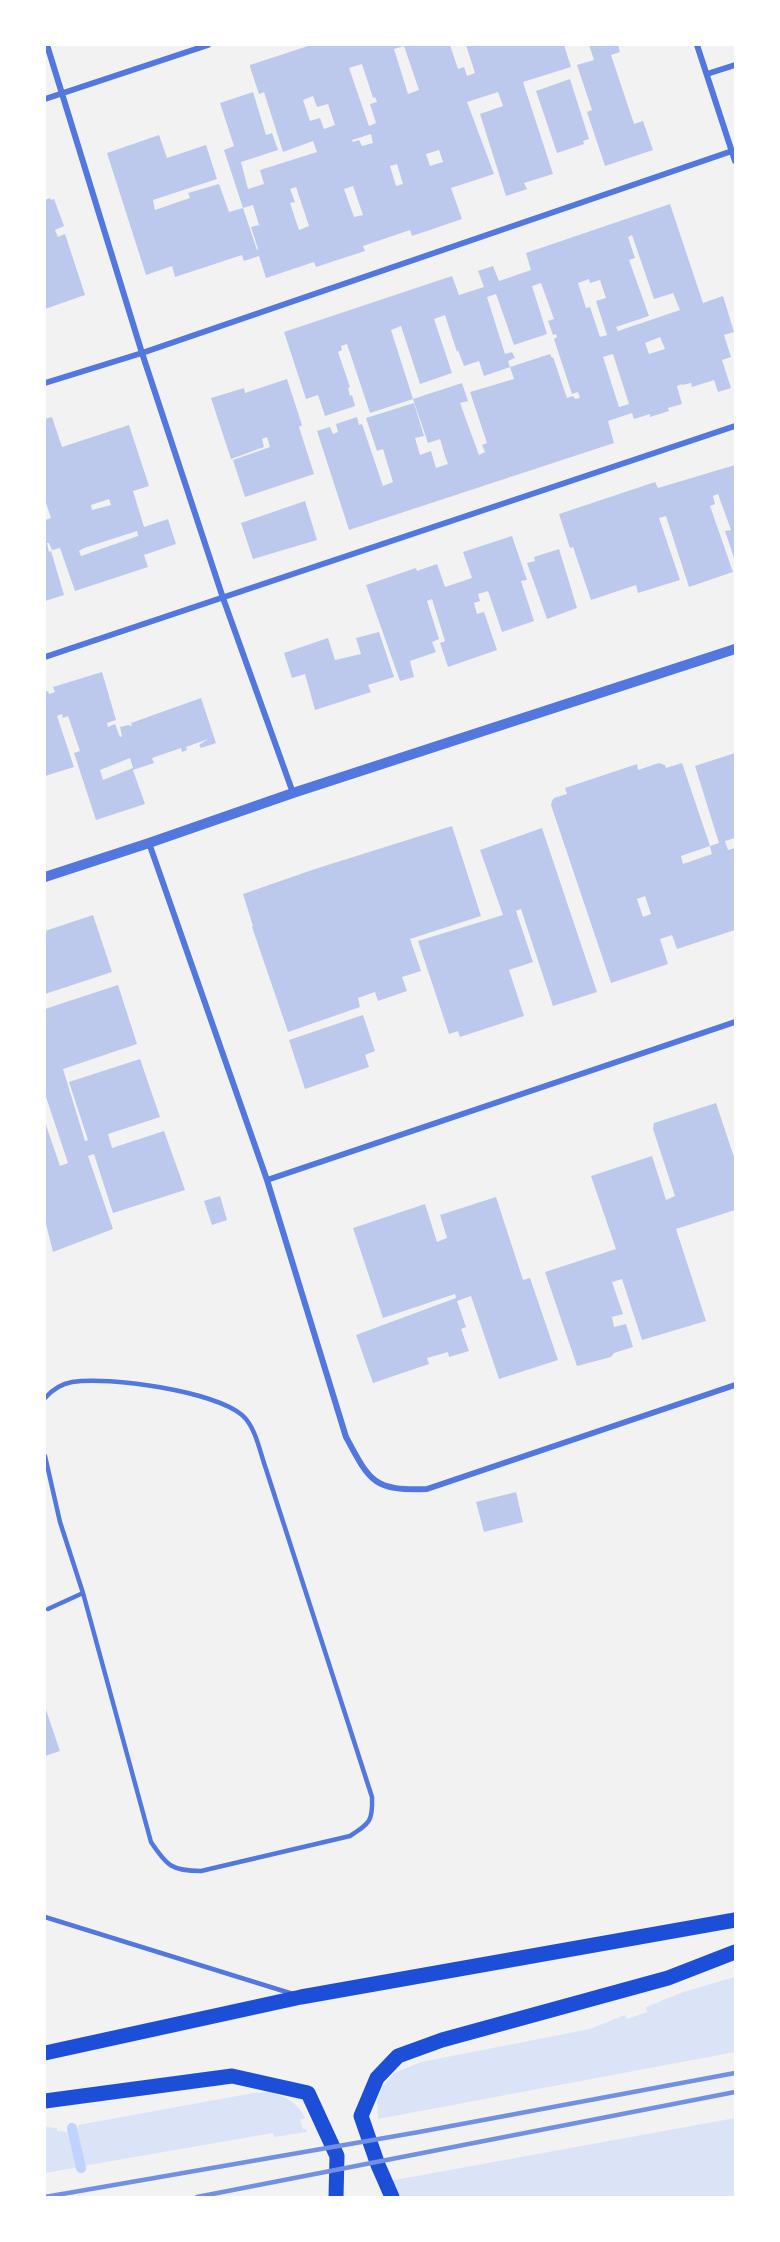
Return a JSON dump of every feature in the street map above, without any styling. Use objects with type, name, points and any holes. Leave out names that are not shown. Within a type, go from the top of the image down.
[{"type":"main road","points":[[45,2053],[301,1997],[735,1920]]},
{"type":"main road","points":[[392,2197],[361,2116],[377,2078],[398,2056],[442,2040],[668,1978],[735,1952]]},
{"type":"main road","points":[[45,2101],[232,2076],[308,2093],[337,2156],[336,2197]]},
{"type":"street","points":[[46,45],[142,353],[223,598],[293,793]]},
{"type":"street","points":[[45,99],[208,45]]},
{"type":"street","points":[[698,45],[735,161]]},
{"type":"street","points":[[707,74],[735,64]]},
{"type":"street","points":[[45,383],[142,353],[732,151]]},
{"type":"street","points":[[45,657],[735,426]]},
{"type":"street","points":[[45,877],[293,793],[735,649]]},
{"type":"street","points":[[149,843],[267,1180],[346,1437],[361,1466],[379,1485],[401,1490],[427,1489],[735,1385]]},
{"type":"street","points":[[267,1180],[735,1022]]},
{"type":"lane","points":[[45,1398],[52,1389],[71,1382],[114,1382],[216,1400],[242,1415],[252,1429],[266,1469],[372,1797],[373,1814],[368,1824],[350,1836],[201,1871],[182,1871],[163,1861],[151,1842],[83,1593],[60,1522],[45,1456]]},
{"type":"lane","points":[[48,1609],[83,1593]]},
{"type":"lane","points":[[45,1917],[301,1997]]},
{"type":"shaded area","points":[[735,1977],[735,2052],[378,2119],[377,2101],[382,2087],[394,2073],[421,2062],[590,2029],[625,2015],[627,2019],[647,2012],[646,2007],[683,1992]]},
{"type":"shaded area","points":[[268,2092],[285,2098],[299,2108],[305,2118],[300,2120],[303,2129],[307,2132],[274,2137],[273,2133],[83,2166],[75,2132],[78,2131],[78,2125]]},
{"type":"shaded area","points":[[735,2118],[735,2196],[730,2197],[396,2197],[389,2181]]},
{"type":"shaded area","points":[[45,2127],[71,2132],[79,2167],[45,2173]]},
{"type":"building","points":[[311,45],[450,45],[458,69],[464,67],[467,76],[475,73],[466,45],[564,45],[571,67],[523,82],[553,174],[524,183],[527,189],[506,196],[480,114],[503,106],[498,92],[467,102],[494,174],[451,188],[462,219],[412,236],[410,230],[363,246],[365,251],[316,267],[314,262],[266,278],[259,256],[244,261],[242,255],[175,277],[172,266],[146,275],[107,153],[159,135],[167,158],[206,145],[217,179],[153,200],[155,210],[190,198],[188,193],[219,184],[229,212],[243,208],[224,150],[234,146],[220,103],[253,92],[266,135],[272,133],[278,150],[241,162],[248,189],[264,184],[260,170],[317,152],[313,141],[283,152],[264,92],[259,94],[250,65]],"holes":[[[404,46],[419,90],[408,94],[394,49]],[[362,64],[373,98],[375,97],[377,102],[370,104],[376,123],[369,126],[349,68]],[[313,96],[317,107],[328,104],[335,125],[324,129],[320,118],[310,121],[303,100]],[[371,134],[373,143],[362,146],[359,140],[353,142],[352,140]],[[439,150],[443,162],[430,166],[426,154]],[[397,164],[403,184],[396,186],[390,166]],[[353,186],[363,215],[354,217],[344,189]],[[296,187],[309,226],[299,230],[290,203],[295,202],[290,189]],[[253,205],[259,225],[251,227],[257,250],[243,208]]]},
{"type":"building","points":[[589,45],[618,45],[620,52],[611,55],[634,124],[643,121],[653,150],[605,166],[587,112],[592,110],[577,65],[594,60]]},
{"type":"building","points":[[570,79],[589,139],[583,141],[584,144],[557,153],[536,91]]},
{"type":"building","points":[[54,199],[64,226],[55,230],[58,237],[65,234],[85,295],[45,309],[45,200]]},
{"type":"building","points":[[670,204],[703,303],[723,296],[734,332],[724,335],[731,357],[722,360],[731,388],[718,392],[714,380],[692,387],[691,383],[682,384],[677,386],[682,404],[668,408],[669,411],[634,419],[632,413],[608,421],[614,443],[349,530],[317,431],[330,427],[333,434],[338,432],[336,424],[357,417],[359,425],[362,424],[383,486],[393,482],[383,449],[377,451],[366,418],[414,403],[424,436],[415,438],[420,455],[431,451],[436,468],[448,464],[440,439],[428,443],[413,399],[370,413],[347,344],[341,346],[342,350],[338,352],[355,406],[325,416],[318,395],[306,399],[284,332],[452,276],[459,295],[484,287],[478,271],[493,266],[499,281],[531,270],[526,253]],"holes":[[[632,235],[654,299],[673,293],[680,310],[618,331],[616,327],[649,316],[629,260],[635,258],[628,237]],[[589,279],[590,283],[600,280],[606,298],[596,301],[607,335],[600,337],[590,307],[586,308],[578,283]],[[541,283],[554,319],[548,321],[553,335],[556,334],[557,337],[554,339],[572,394],[578,392],[580,398],[575,399],[573,396],[567,398],[550,354],[510,367],[508,361],[515,358],[512,352],[505,354],[487,297],[496,294],[514,345],[547,334],[532,286]],[[445,315],[464,366],[479,361],[484,376],[510,367],[514,379],[470,392],[487,443],[482,445],[485,452],[479,455],[460,403],[468,401],[462,383],[413,399],[391,330],[401,326],[420,384],[452,373],[434,319]],[[660,337],[665,349],[649,354],[645,343]],[[613,354],[629,404],[619,407],[603,357]]]},
{"type":"building","points":[[287,379],[302,425],[299,427],[314,474],[245,497],[233,460],[270,447],[267,437],[262,439],[264,447],[231,459],[211,398],[244,388],[245,393]]},
{"type":"building","points":[[52,417],[62,447],[129,425],[149,486],[133,491],[144,527],[168,519],[176,544],[144,555],[148,567],[75,591],[60,548],[52,550],[47,543],[64,595],[45,601],[45,520],[51,518],[45,500],[45,419]],"holes":[[[109,499],[111,505],[92,510],[91,505]],[[137,531],[138,536],[81,556],[79,551]]]},
{"type":"building","points":[[735,465],[735,561],[725,531],[731,530],[718,494],[713,496],[715,504],[710,506],[733,572],[689,587],[666,516],[659,518],[680,580],[638,593],[636,585],[591,600],[559,514],[655,482],[658,488]]},
{"type":"building","points":[[305,501],[317,540],[253,559],[241,523]]},
{"type":"building","points":[[512,536],[527,580],[521,581],[534,621],[502,632],[488,591],[478,594],[480,601],[474,603],[477,614],[484,612],[497,650],[448,667],[440,643],[445,641],[432,599],[427,601],[439,639],[432,642],[436,652],[410,661],[414,677],[400,681],[366,585],[416,568],[417,571],[437,564],[445,587],[472,578],[463,552]]},
{"type":"building","points":[[559,549],[577,608],[547,619],[527,563],[535,561],[534,557]]},
{"type":"building","points":[[379,632],[394,677],[368,685],[371,692],[315,710],[305,674],[292,678],[284,653],[328,638],[335,660],[361,654],[356,638]]},
{"type":"building","points":[[102,672],[116,720],[107,723],[108,727],[115,724],[120,737],[122,736],[120,727],[132,726],[131,723],[201,698],[216,743],[201,748],[199,745],[208,739],[186,747],[187,750],[182,752],[181,748],[152,758],[154,763],[133,770],[145,804],[96,820],[74,753],[80,751],[68,716],[63,718],[62,714],[57,716],[74,767],[45,776],[45,692],[48,691],[49,694],[55,692],[53,687]],"holes":[[[130,758],[133,768],[103,780],[100,770]]]},
{"type":"building","points":[[735,753],[735,838],[725,841],[728,850],[735,848],[735,930],[677,949],[672,935],[660,939],[668,964],[611,983],[551,805],[552,801],[554,798],[567,794],[565,788],[637,764],[638,770],[659,763],[665,765],[666,768],[682,763],[710,846],[719,843],[695,766]],"holes":[[[710,846],[712,854],[683,864],[681,856]],[[645,896],[651,914],[643,917],[637,899]]]},
{"type":"building","points":[[452,826],[481,916],[410,939],[421,971],[402,977],[407,991],[378,1001],[375,992],[358,998],[360,1007],[288,1032],[243,894]]},
{"type":"building","points":[[542,828],[597,992],[553,1006],[521,909],[516,911],[533,962],[509,970],[524,1016],[460,1037],[458,1031],[449,1034],[418,941],[503,915],[480,850]]},
{"type":"building","points":[[93,915],[112,972],[45,994],[45,931]]},
{"type":"building","points":[[118,985],[137,1044],[63,1069],[85,1141],[88,1140],[69,1082],[140,1059],[160,1117],[108,1134],[112,1148],[164,1131],[185,1190],[113,1213],[94,1154],[88,1156],[113,1229],[53,1252],[45,1220],[45,1122],[60,1166],[68,1163],[45,1094],[45,1009]]},
{"type":"building","points":[[363,1015],[375,1051],[365,1055],[369,1067],[305,1089],[289,1040]]},
{"type":"building","points":[[716,1103],[735,1160],[735,1210],[676,1229],[706,1321],[642,1340],[622,1279],[612,1282],[623,1314],[612,1317],[614,1327],[626,1324],[633,1347],[614,1353],[611,1357],[577,1366],[545,1272],[616,1249],[591,1176],[652,1156],[666,1200],[675,1196],[653,1129],[654,1123]]},
{"type":"building","points":[[220,1196],[227,1220],[212,1225],[204,1201]]},
{"type":"building","points":[[496,1197],[523,1280],[530,1278],[558,1360],[499,1379],[471,1296],[457,1301],[466,1327],[461,1329],[469,1351],[449,1357],[448,1352],[427,1358],[429,1364],[373,1383],[356,1335],[456,1298],[455,1294],[383,1318],[353,1228],[425,1204],[437,1242],[447,1238],[440,1215]]},
{"type":"building","points":[[516,1492],[523,1522],[484,1532],[476,1502]]},
{"type":"building","points":[[45,1707],[60,1751],[45,1756]]},
{"type":"waterway","points":[[72,2128],[81,2168]]},
{"type":"railway","points":[[45,2197],[419,2132],[735,2073]]},
{"type":"railway","points":[[197,2197],[735,2092]]}]
